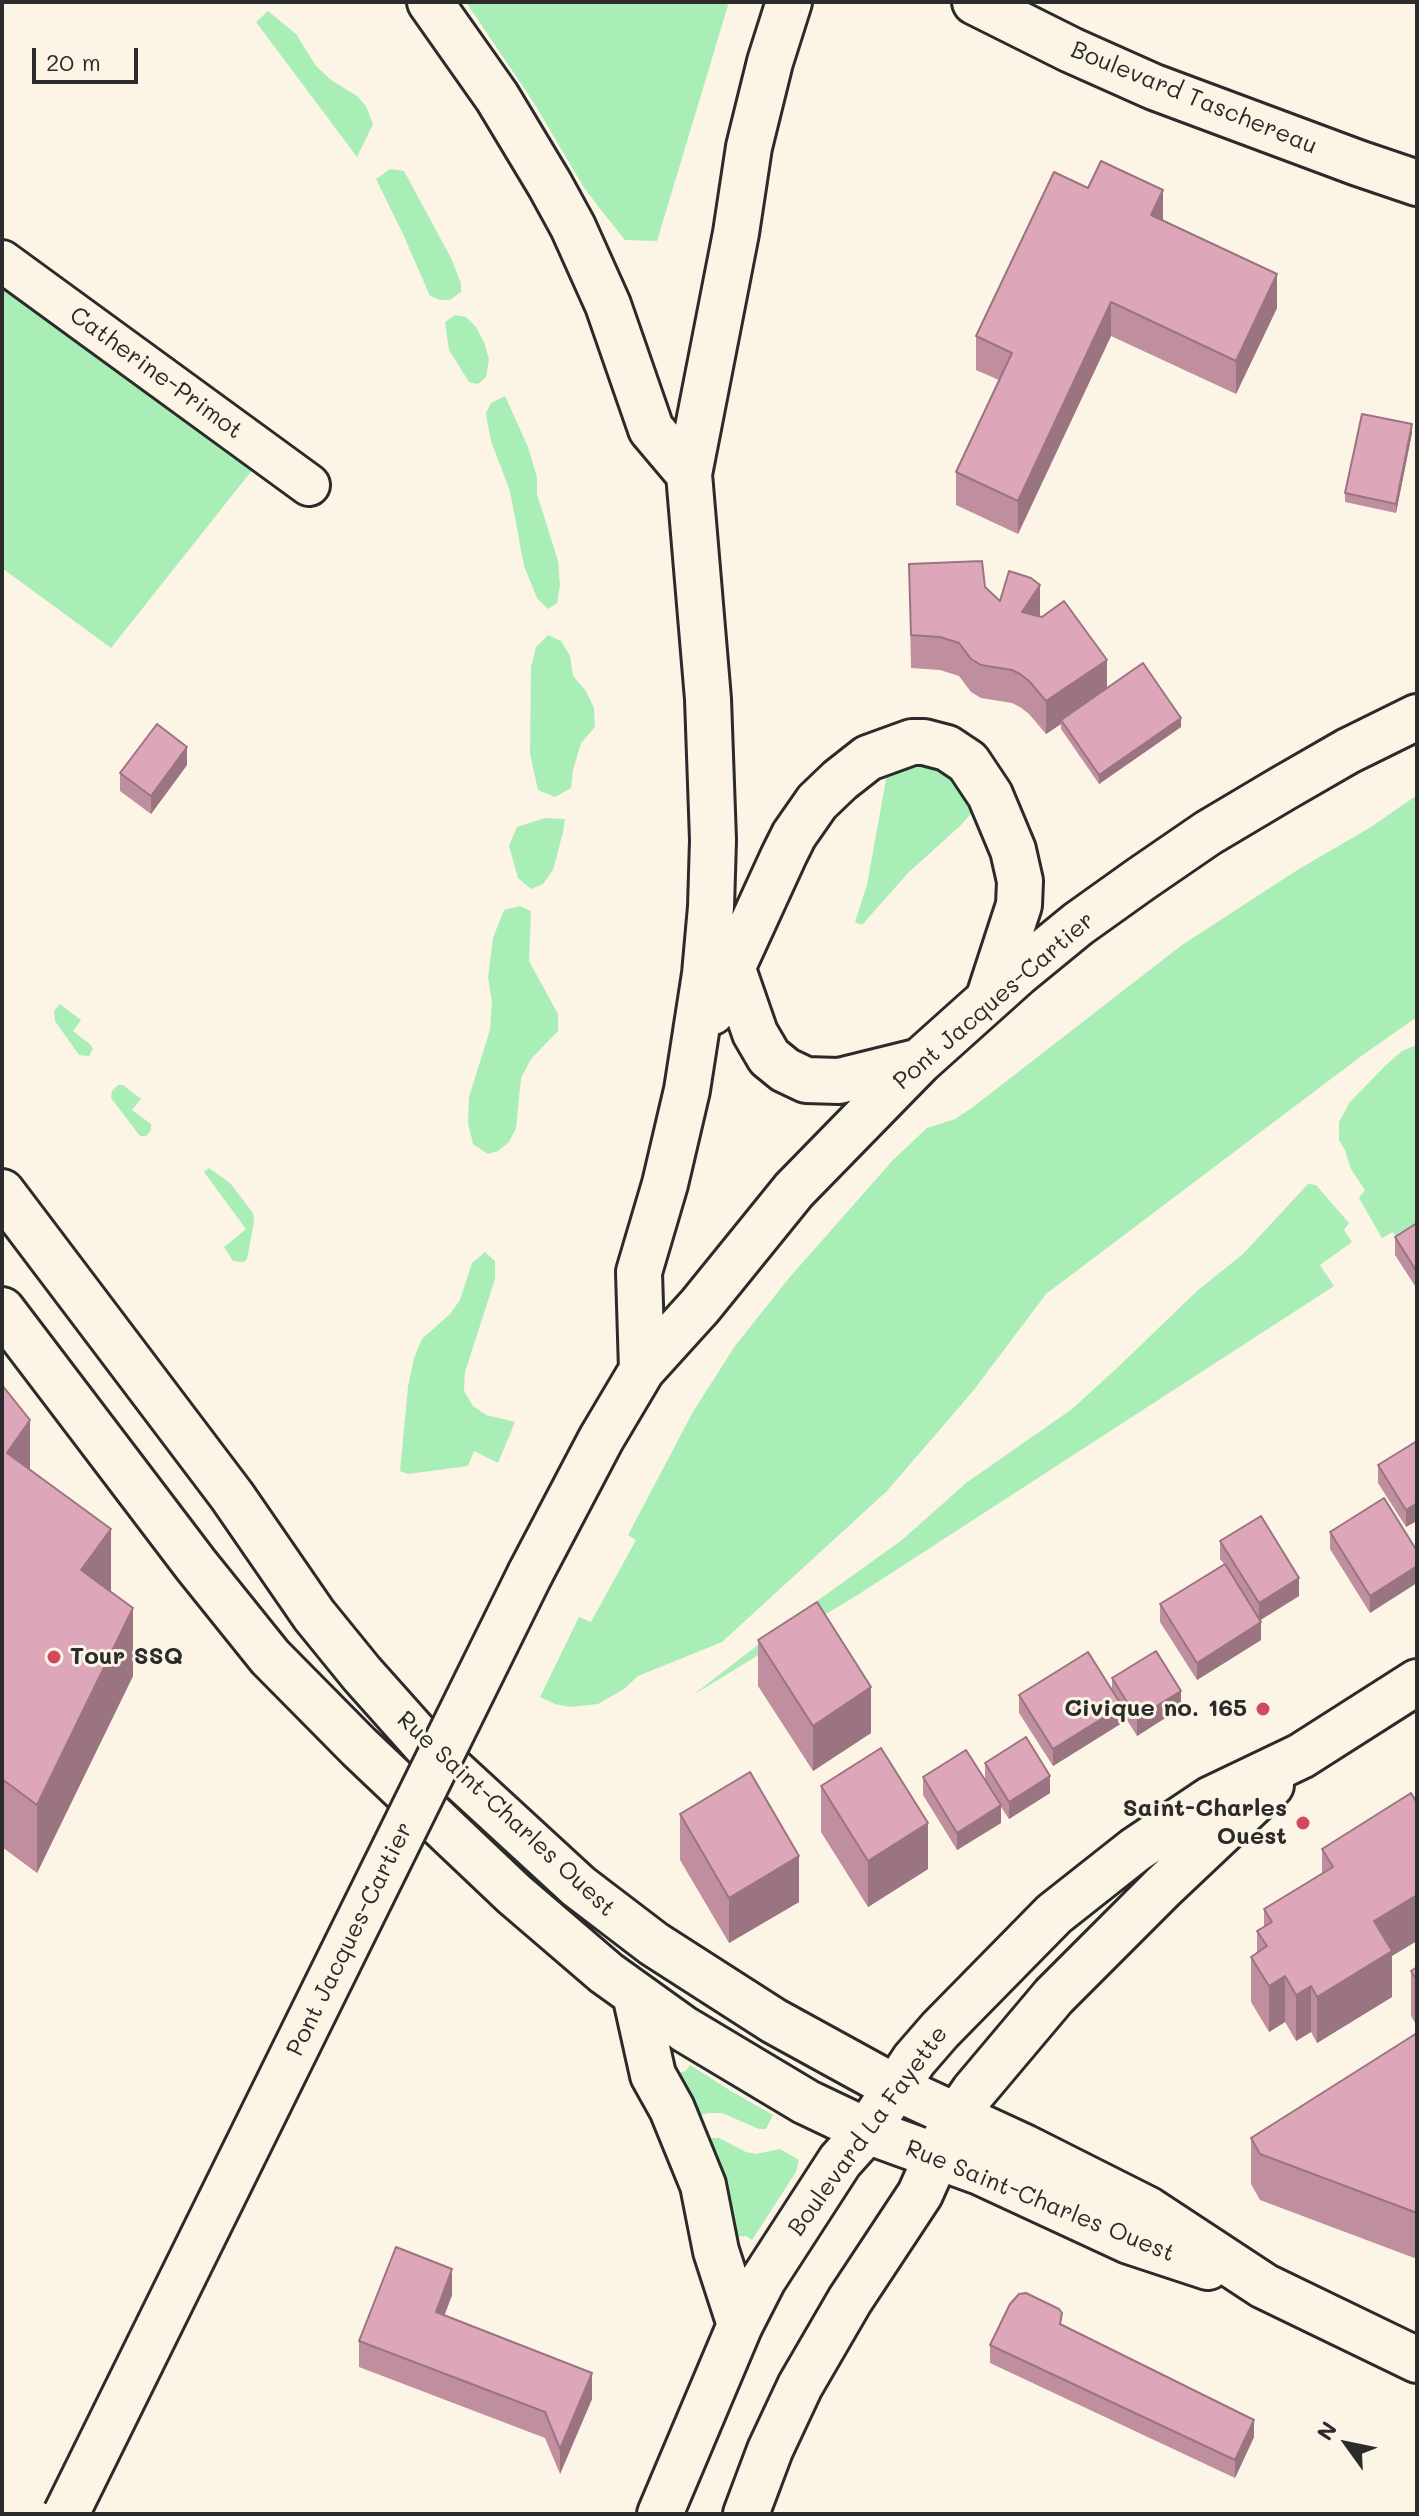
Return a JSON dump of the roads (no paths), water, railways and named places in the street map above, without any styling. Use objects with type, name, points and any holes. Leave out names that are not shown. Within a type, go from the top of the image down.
[{"type":"main road","points":[[430,2],[497,97],[550,185],[608,305],[651,429],[689,474]]},
{"type":"main road","points":[[642,1370],[639,1272],[668,1175],[694,1050],[711,907],[713,840],[708,686],[689,474],[736,233],[749,147],[789,2]]},
{"type":"main road","name":"Boulevard Taschereau","points":[[975,2],[1154,87],[1417,183]]},
{"type":"main road","name":"Pont Jacques-Cartier","points":[[66,2514],[530,1574],[601,1439],[642,1370],[700,1306],[794,1190],[865,1115],[988,999],[1078,924],[1208,833],[1316,769],[1417,717]]},
{"type":"main road","points":[[694,1050],[794,835],[817,802],[840,780],[868,758],[897,746],[924,742],[947,748],[976,770],[1013,850],[1020,881],[1019,905],[988,999]]},
{"type":"main road","points":[[711,907],[745,1007],[762,1046],[778,1065],[806,1080],[839,1081],[920,1061]]},
{"type":"main road","name":"Rue Saint-Charles Ouest","points":[[2,1192],[232,1496],[314,1615],[418,1738],[564,1873],[629,1926],[774,2021],[896,2088],[1024,2147],[1147,2209],[1264,2286]]},
{"type":"main road","name":"Rue Saint-Charles Ouest","points":[[2,1310],[270,1657],[359,1747],[514,1894],[574,1947],[635,1994],[751,2071],[867,2131],[1014,2187],[1129,2241],[1264,2286],[1417,2360]]},
{"type":"main road","name":"Boulevard La Fayette","points":[[660,2514],[751,2301],[840,2161],[867,2131],[924,2048],[949,2020],[1070,1900],[1135,1850],[1211,1799],[1301,1756],[1417,1682]]},
{"type":"main road","name":"Boulevard La Fayette","points":[[746,2514],[770,2450],[800,2386],[850,2300],[920,2194],[956,2117],[1005,2051],[1072,1977],[1301,1756]]},
{"type":"main road","points":[[635,1994],[653,2075],[672,2109],[703,2185],[716,2251],[740,2325]]},
{"type":"street","name":"Catherine-Primot","points":[[2,261],[309,485]]},
{"type":"place","name":"Tour SSQ","points":[[54,1657]]},
{"type":"place","name":"Civique no. 165","points":[[1263,1709]]},
{"type":"place","name":"Saint-Charles Ouest","points":[[1303,1823]]}]
